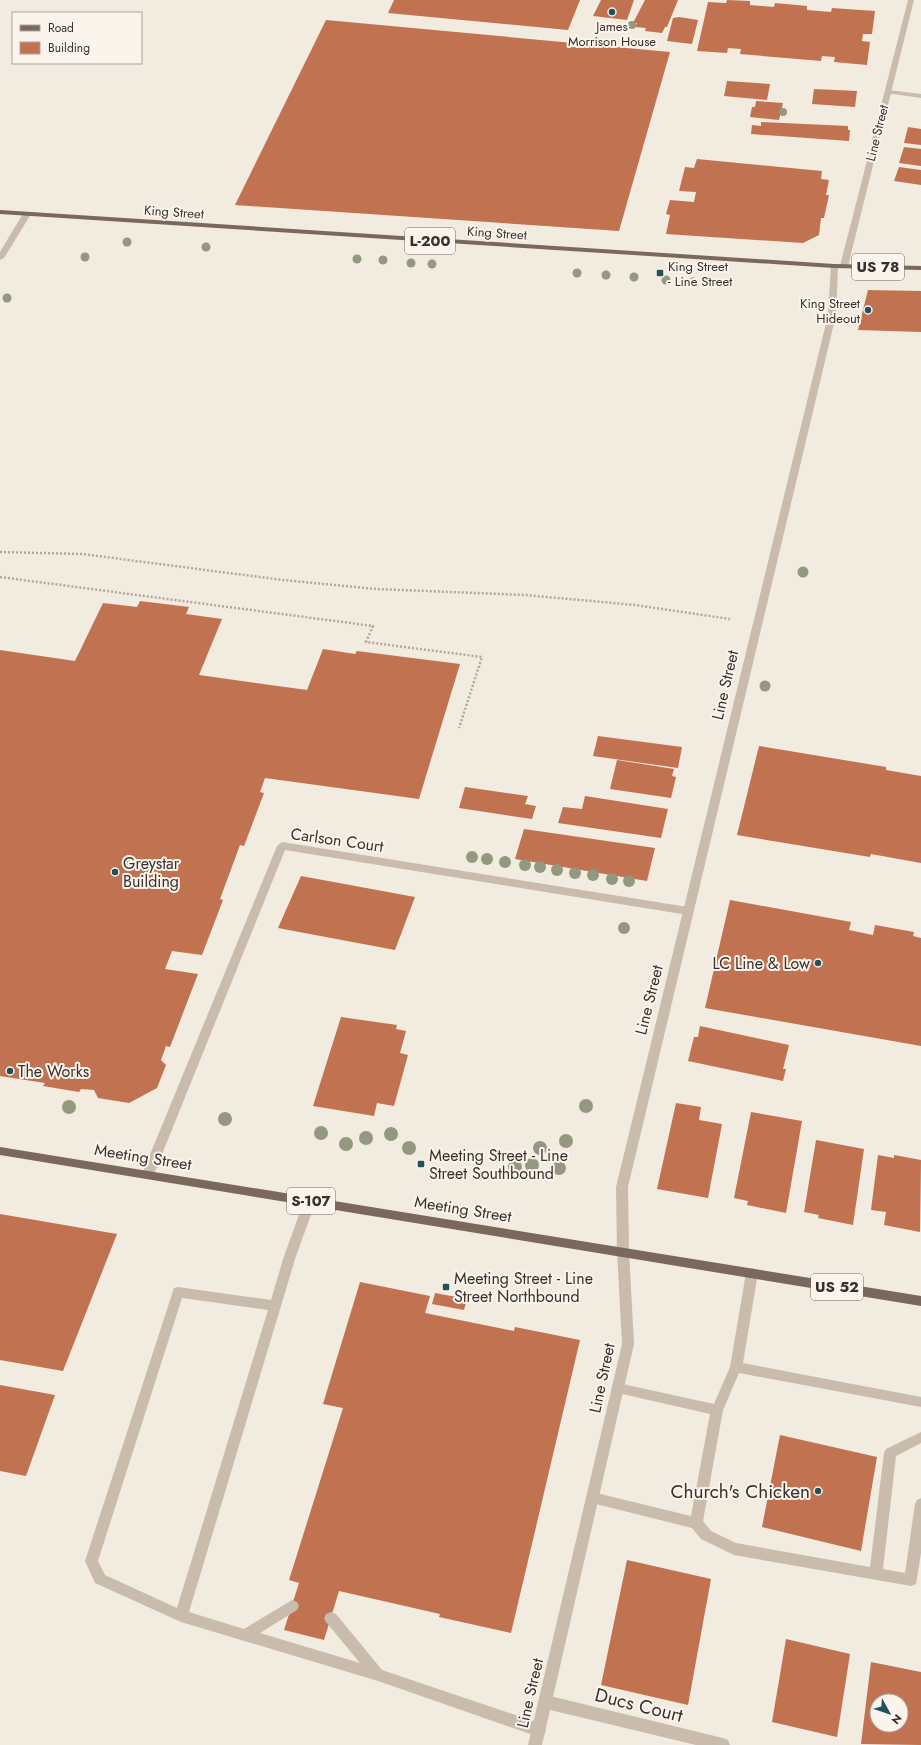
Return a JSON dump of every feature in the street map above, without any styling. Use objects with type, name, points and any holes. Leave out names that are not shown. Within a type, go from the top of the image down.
[{"type":"main road","name":"King Street","points":[[0,212],[839,266],[921,268]]},
{"type":"main road","name":"Meeting Street","points":[[0,1151],[752,1273],[921,1302]]},
{"type":"street","name":"Line Street","points":[[535,1745],[628,1344],[622,1252],[622,1187],[832,316],[839,266],[888,92],[911,0]]},
{"type":"street","points":[[888,92],[921,96]]},
{"type":"street","points":[[0,258],[27,214]]},
{"type":"street","name":"Carlson Court","points":[[148,1174],[282,846],[688,911]]},
{"type":"street","points":[[181,1616],[275,1306],[310,1201]]},
{"type":"street","points":[[696,1523],[717,1410],[736,1367],[752,1273]]},
{"type":"street","points":[[275,1306],[178,1292],[91,1561],[100,1580],[181,1616],[244,1636],[378,1674],[495,1716],[539,1730]]},
{"type":"street","points":[[736,1367],[921,1402]]},
{"type":"street","points":[[618,1388],[717,1410]]},
{"type":"street","points":[[876,1574],[890,1453],[921,1437]]},
{"type":"street","points":[[592,1498],[696,1523],[706,1535],[734,1549],[911,1580],[921,1504]]},
{"type":"street","points":[[244,1636],[292,1606]]},
{"type":"street","points":[[331,1618],[378,1674]]},
{"type":"street","name":"Ducs Court","points":[[546,1702],[723,1745]]},
{"type":"path","points":[[0,552],[55,552],[82,554],[283,580],[376,588],[525,595],[627,604],[758,623]]},
{"type":"path","points":[[0,577],[373,626],[366,642],[482,657],[458,728]]},
{"type":"building","points":[[394,0],[580,0],[568,30],[388,13]]},
{"type":"building","name":"James Morrison House","points":[[601,0],[634,0],[627,20],[593,16]]},
{"type":"building","points":[[645,0],[678,0],[667,27],[665,27],[662,33],[645,31],[646,28],[635,27],[637,23],[633,23]]},
{"type":"building","points":[[727,0],[750,1],[750,5],[774,7],[775,3],[807,6],[807,10],[831,12],[832,8],[875,11],[872,34],[863,34],[862,41],[870,42],[867,65],[834,62],[835,57],[822,56],[821,61],[740,54],[741,49],[728,48],[727,53],[697,51],[708,2],[726,3]]},
{"type":"building","points":[[679,17],[698,20],[692,44],[667,41],[673,18]]},
{"type":"building","points":[[326,20],[670,52],[619,231],[235,205]]},
{"type":"building","points":[[727,81],[770,84],[767,100],[724,96]]},
{"type":"building","points":[[814,89],[857,91],[855,107],[812,104]]},
{"type":"building","points":[[756,101],[783,103],[779,120],[750,117],[752,107],[755,107]]},
{"type":"building","points":[[761,122],[848,126],[848,130],[850,130],[849,141],[751,134],[752,125],[761,126]]},
{"type":"building","points":[[908,127],[921,129],[921,145],[904,143]]},
{"type":"building","points":[[904,147],[921,149],[921,166],[899,163]]},
{"type":"building","points":[[697,159],[822,171],[821,179],[829,180],[826,195],[829,195],[824,218],[821,218],[819,235],[803,243],[666,234],[670,215],[666,214],[670,200],[694,202],[696,192],[679,191],[685,167],[694,168]]},
{"type":"building","points":[[899,167],[921,170],[921,185],[894,181]]},
{"type":"building","points":[[868,290],[921,291],[921,332],[858,330]]},
{"type":"building","name":"Greystar Building","points":[[140,601],[189,607],[186,614],[222,619],[199,675],[307,690],[323,649],[355,654],[357,651],[460,664],[419,799],[265,778],[260,792],[264,793],[244,846],[240,845],[220,899],[223,900],[202,955],[172,951],[165,969],[198,974],[170,1047],[166,1046],[161,1060],[166,1065],[157,1088],[129,1103],[98,1098],[94,1090],[81,1089],[79,1092],[43,1086],[45,1083],[0,1076],[0,650],[75,661],[103,603],[137,607]]},
{"type":"building","points":[[598,736],[682,747],[678,768],[593,756]]},
{"type":"building","points":[[759,746],[886,767],[886,770],[921,776],[921,863],[871,854],[870,857],[737,835]]},
{"type":"building","points":[[617,760],[674,769],[672,776],[676,777],[671,798],[610,789]]},
{"type":"building","points":[[465,787],[528,796],[525,804],[536,806],[532,819],[459,808]]},
{"type":"building","points":[[585,796],[668,809],[661,838],[558,823],[563,807],[582,809]]},
{"type":"building","points":[[524,829],[655,848],[647,881],[515,859]]},
{"type":"building","points":[[301,876],[415,897],[395,950],[278,928]]},
{"type":"building","name":"LC Line & Low","points":[[730,900],[851,922],[849,930],[873,935],[875,925],[914,932],[913,936],[921,938],[921,1046],[705,1008]]},
{"type":"building","points":[[341,1017],[397,1025],[396,1029],[406,1031],[400,1053],[408,1055],[394,1106],[377,1103],[374,1116],[313,1106]]},
{"type":"building","points":[[700,1026],[789,1045],[783,1069],[786,1069],[783,1081],[688,1061],[694,1037],[698,1037]]},
{"type":"building","points":[[676,1103],[701,1107],[699,1120],[722,1124],[708,1198],[657,1189]]},
{"type":"building","points":[[751,1112],[802,1121],[786,1213],[747,1205],[748,1201],[734,1198]]},
{"type":"building","points":[[816,1140],[864,1149],[853,1225],[818,1218],[819,1215],[804,1212]]},
{"type":"building","points":[[878,1155],[894,1158],[894,1155],[921,1160],[920,1232],[884,1225],[886,1212],[871,1210]]},
{"type":"building","points":[[0,1214],[117,1234],[63,1371],[0,1360]]},
{"type":"building","points":[[360,1282],[430,1296],[425,1313],[514,1331],[515,1327],[580,1340],[511,1633],[439,1617],[440,1614],[339,1591],[324,1640],[284,1630],[299,1583],[289,1580],[343,1408],[323,1404]]},
{"type":"building","points":[[435,1293],[467,1299],[464,1310],[432,1304]]},
{"type":"building","points":[[0,1385],[55,1395],[26,1476],[0,1471]]},
{"type":"building","points":[[780,1435],[877,1457],[861,1551],[762,1527]]},
{"type":"building","points":[[627,1560],[711,1579],[688,1705],[601,1685]]},
{"type":"building","points":[[786,1639],[850,1654],[837,1737],[772,1722]]},
{"type":"building","points":[[871,1662],[921,1672],[921,1745],[861,1744]]},
{"type":"place","name":"James Morrison House","points":[[612,12]]},
{"type":"place","name":"King Street - Line Street","points":[[660,273]]},
{"type":"place","name":"King Street Hideout","points":[[868,310]]},
{"type":"place","name":"Greystar Building","points":[[115,872]]},
{"type":"place","name":"LC Line & Low","points":[[818,963]]},
{"type":"place","name":"The Works","points":[[10,1071]]},
{"type":"place","name":"Meeting Street - Line Street Southbound","points":[[421,1164]]},
{"type":"place","name":"Meeting Street - Line Street Northbound","points":[[446,1287]]},
{"type":"place","name":"Church's Chicken","points":[[818,1491]]}]
